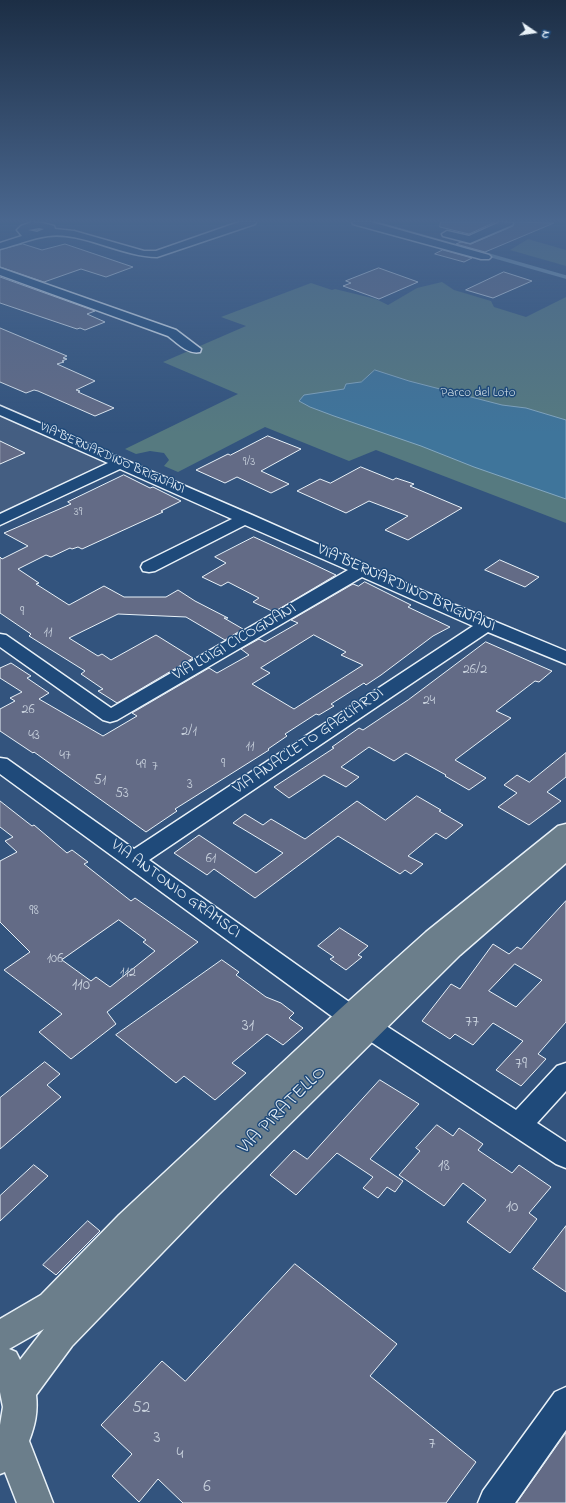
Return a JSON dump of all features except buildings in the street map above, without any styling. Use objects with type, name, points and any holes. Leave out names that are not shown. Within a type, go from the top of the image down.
[{"type":"main road","name":"VIA PIRATELLO","points":[[18,1390],[60,1335],[359,1022],[435,939],[566,832]]},
{"type":"main road","name":"VIA PIRATELLO","points":[[0,1337],[53,1306],[130,1225],[359,1022],[451,948],[566,850]]},
{"type":"main road","points":[[0,1362],[4,1364],[18,1390],[20,1407],[18,1424],[6,1448],[35,1503]]},
{"type":"street","points":[[59,292],[172,333],[195,349]]},
{"type":"street","name":"VIA BERNARDINO BRIGNANI","points":[[0,410],[486,625],[566,658]]},
{"type":"street","points":[[0,520],[120,463]]},
{"type":"street","points":[[149,567],[246,518]]},
{"type":"street","name":"VIA LUIGI CICOGNANI","points":[[0,639],[110,716],[361,570]]},
{"type":"street","name":"VIA ANACLETO GAGLIARDI","points":[[133,860],[486,625]]},
{"type":"street","name":"VIA ANTONIO GRAMSCI","points":[[0,764],[359,1022],[566,1156]]},
{"type":"street","points":[[519,1125],[566,1073]]},
{"type":"street","points":[[495,1503],[566,1403]]},
{"type":"shaded area","points":[[375,370],[409,381],[502,405],[526,408],[566,420],[566,499],[334,416],[299,401],[304,395],[344,389],[346,384],[361,382]]},
{"type":"shaded area","points":[[0,415],[110,463],[0,514]]},
{"type":"green space","name":"Parco del Loto","points":[[287,292],[348,292],[376,299],[388,305],[410,292],[461,292],[491,301],[494,307],[526,317],[566,297],[566,523],[376,450],[349,461],[265,427],[178,472],[164,466],[169,460],[164,453],[150,451],[136,454],[125,449],[238,394],[163,362],[246,326],[221,317]]}]
